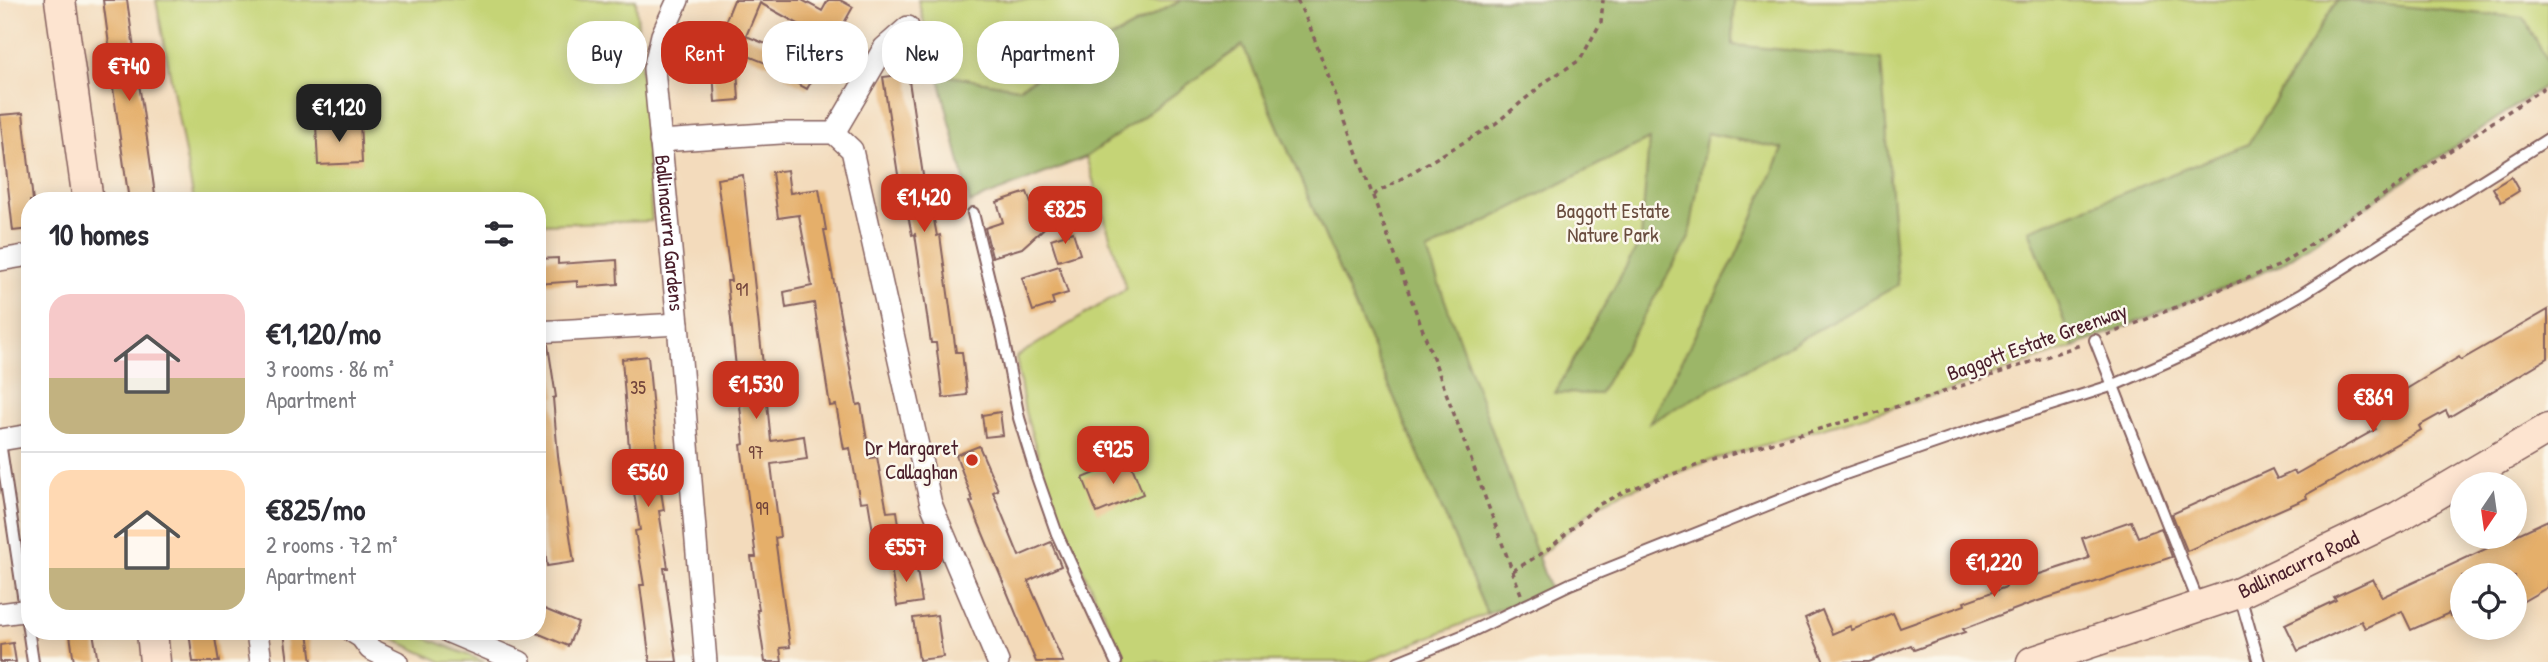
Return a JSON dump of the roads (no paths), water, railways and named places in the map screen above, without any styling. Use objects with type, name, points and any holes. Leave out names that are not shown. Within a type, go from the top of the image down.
[{"type":"main road","points":[[60,0],[87,192]]},
{"type":"main road","name":"Ballinacurra Road","points":[[2032,662],[2239,593],[2398,517],[2548,429]]},
{"type":"main road","points":[[153,640],[155,662]]},
{"type":"street","name":"Ballinacurra Gardens","points":[[678,0],[662,35],[654,69],[706,662]]},
{"type":"street","points":[[882,51],[834,133],[852,150],[931,504],[998,662]]},
{"type":"street","name":"Ballinacurra Gardens","points":[[660,141],[780,133],[834,133]]},
{"type":"street","points":[[0,260],[21,256]]},
{"type":"street","name":"Ballinacurra Gardens","points":[[546,331],[678,324]]},
{"type":"street","points":[[0,441],[21,437]]},
{"type":"street","points":[[0,614],[21,611]]},
{"type":"street","points":[[258,640],[261,662]]},
{"type":"street","points":[[468,640],[520,662]]},
{"type":"street","points":[[367,655],[397,662]]},
{"type":"lane","points":[[1398,662],[1570,584],[1845,474],[2114,385],[2243,327],[2302,294],[2548,139]]},
{"type":"lane","points":[[973,213],[1002,332],[1019,418],[1037,477],[1057,534],[1116,662]]},
{"type":"lane","points":[[2095,340],[2200,607]]},
{"type":"lane","points":[[0,441],[21,568]]},
{"type":"lane","points":[[2239,593],[2259,662]]},
{"type":"lane","points":[[31,640],[33,662]]},
{"type":"place","name":"Dr Margaret Callaghan","points":[[972,460]]},
{"type":"park label","name":"Baggott Estate Nature Park","points":[[1613,223]]}]
